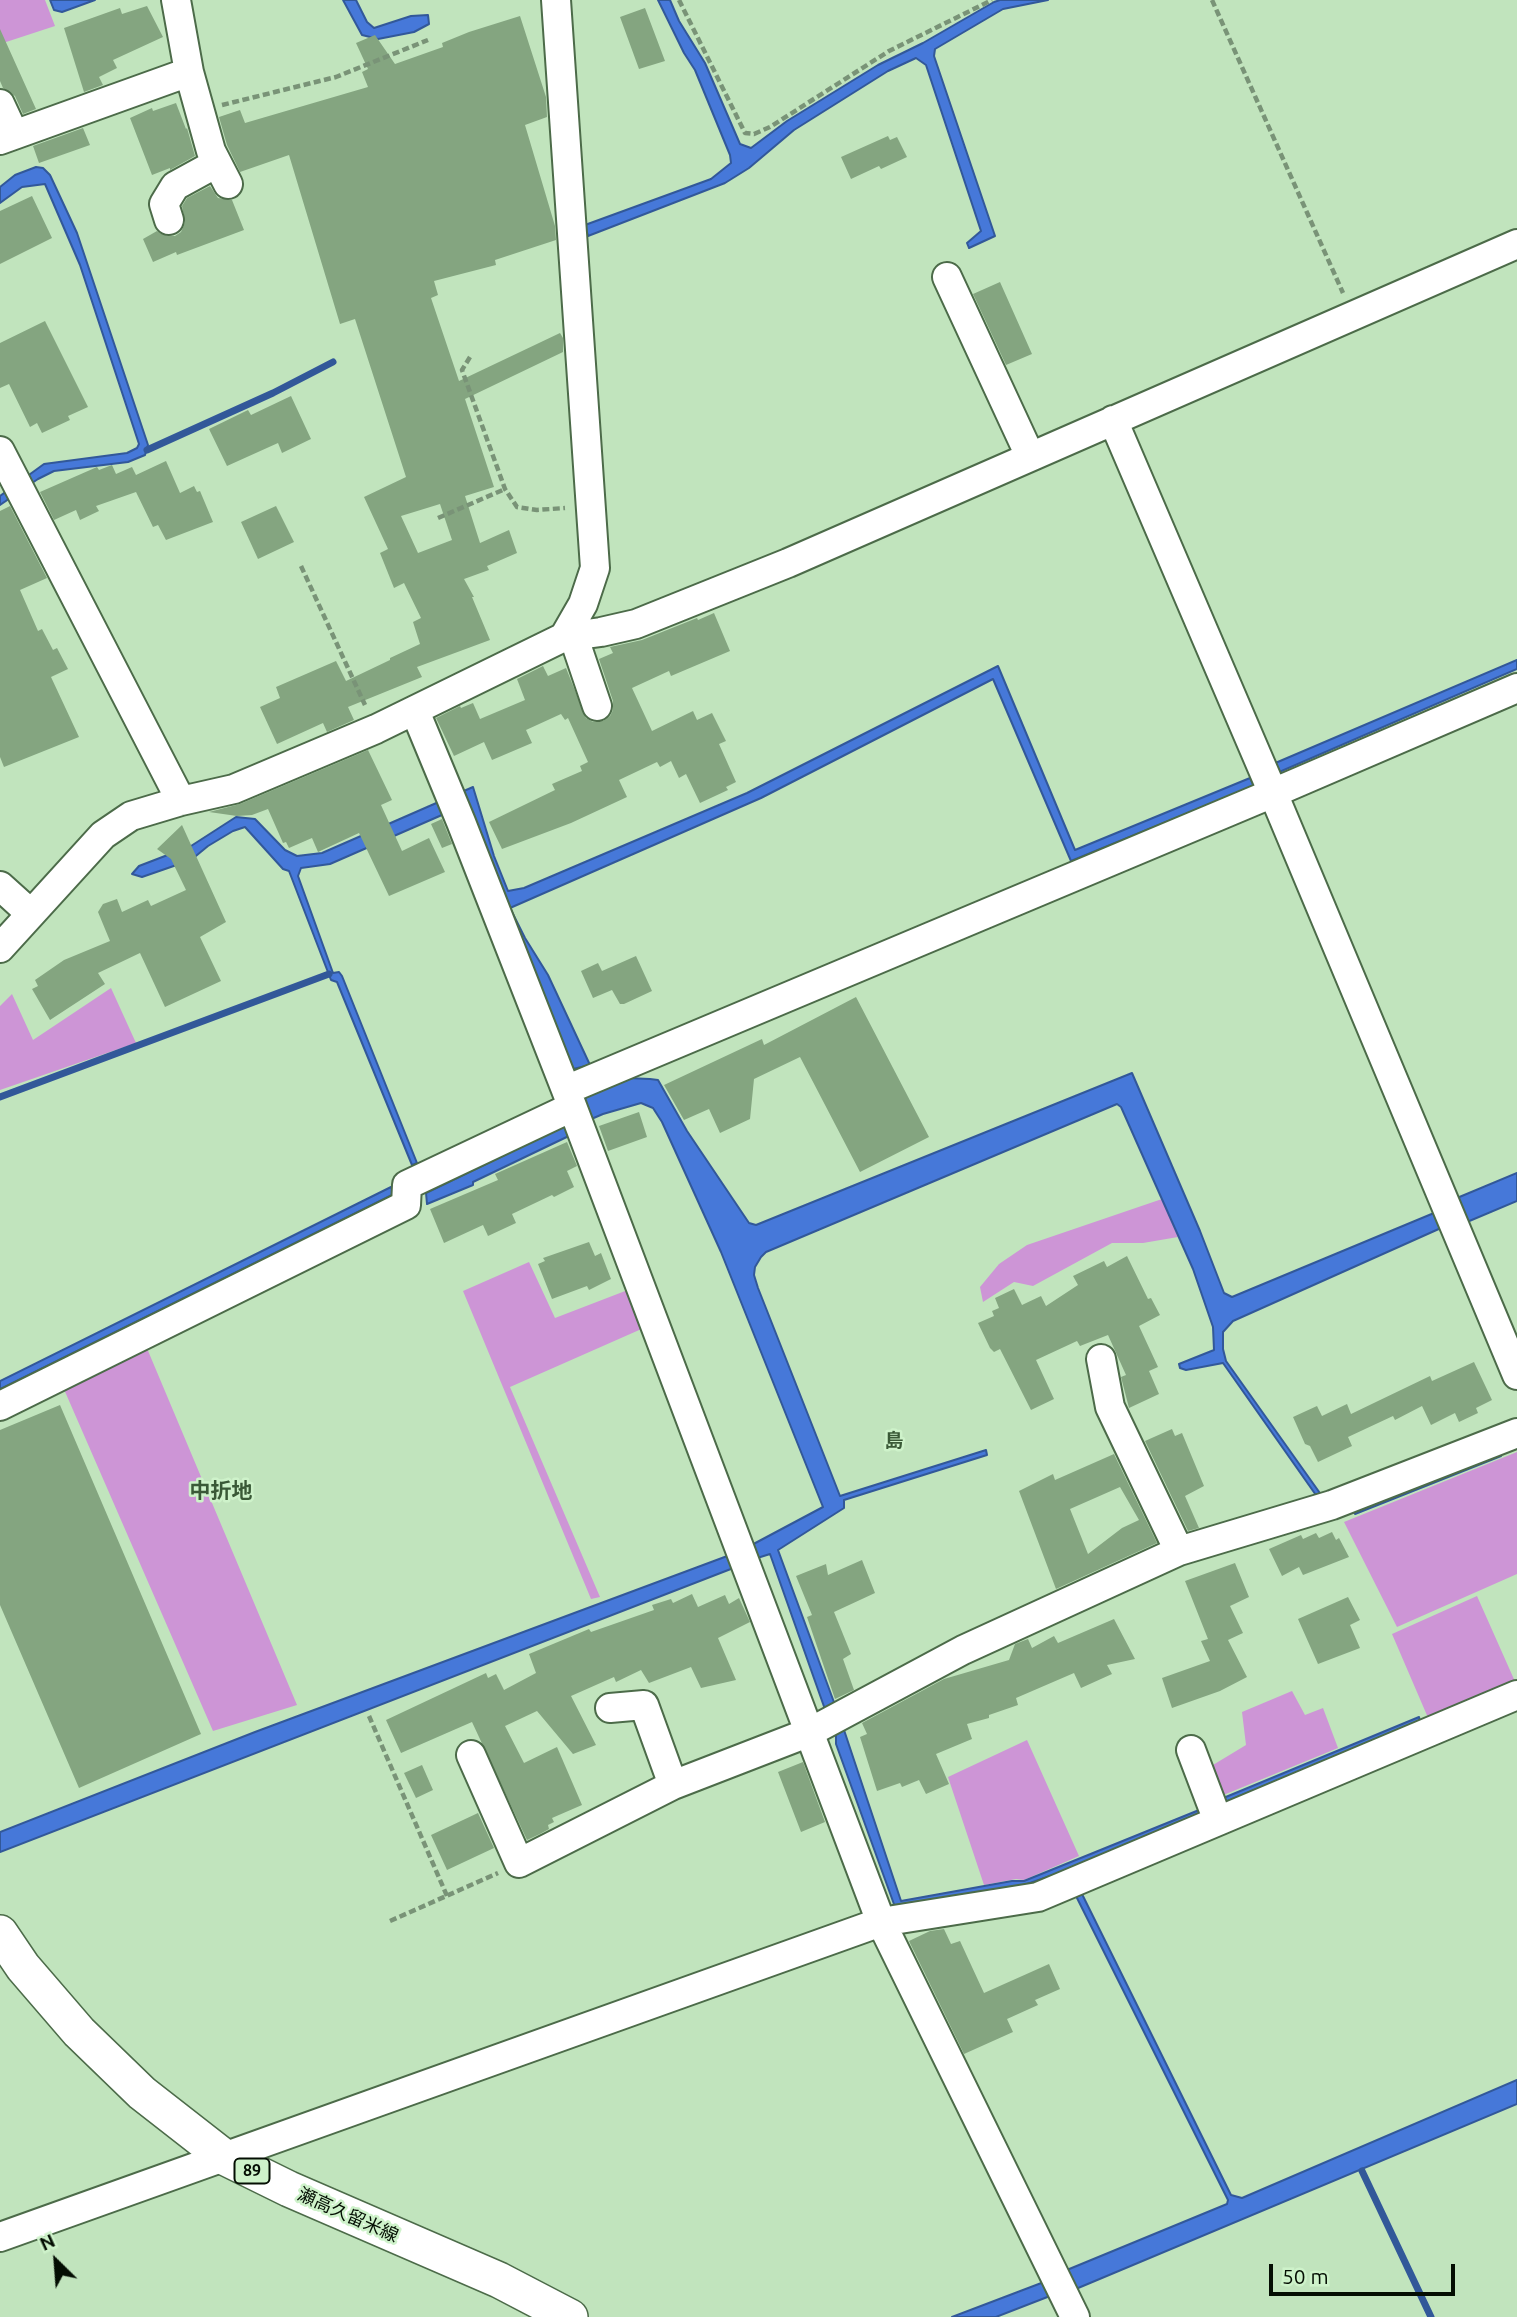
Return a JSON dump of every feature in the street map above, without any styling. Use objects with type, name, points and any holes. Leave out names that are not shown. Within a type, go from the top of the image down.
[{"type":"main road","name":"瀬高久留米線","points":[[0,1933],[23,1967],[79,2032],[142,2093],[224,2157],[289,2189],[499,2280],[570,2317]]},
{"type":"street","points":[[169,220],[164,204],[175,186],[223,173],[211,151],[188,72],[176,0]]},
{"type":"street","points":[[556,0],[595,568],[583,604],[568,636],[597,706]]},
{"type":"street","points":[[0,104],[7,137],[188,72]]},
{"type":"street","points":[[0,948],[103,835],[131,816],[234,789],[376,729],[568,636],[636,624],[788,564],[1517,244]]},
{"type":"street","points":[[947,276],[1030,456]]},
{"type":"street","points":[[1113,420],[1517,1375]]},
{"type":"street","points":[[0,451],[181,801]]},
{"type":"street","points":[[0,1406],[406,1206],[407,1185],[569,1099],[1517,688]]},
{"type":"street","points":[[415,711],[461,821],[569,1099],[881,1922],[1075,2317]]},
{"type":"street","points":[[0,886],[30,913]]},
{"type":"street","points":[[1101,1359],[1110,1407],[1179,1551]]},
{"type":"street","points":[[471,1755],[519,1863],[673,1785],[810,1732],[963,1650],[1179,1551],[1332,1505],[1517,1433]]},
{"type":"street","points":[[0,2237],[881,1922],[1038,1897],[1517,1695]]},
{"type":"street","points":[[610,1708],[644,1706],[673,1785]]},
{"type":"street","points":[[1191,1750],[1218,1821]]},
{"type":"path","points":[[679,0],[745,133],[754,134],[770,127],[890,51],[992,0]]},
{"type":"path","points":[[1212,0],[1353,315]]},
{"type":"path","points":[[201,110],[335,77],[428,40]]},
{"type":"path","points":[[470,357],[462,370],[506,489],[517,507],[537,510],[591,506]]},
{"type":"path","points":[[438,518],[506,489]]},
{"type":"path","points":[[301,566],[376,729]]},
{"type":"path","points":[[369,1716],[447,1896]]},
{"type":"path","points":[[390,1921],[519,1863]]},
{"type":"shaded area","points":[[0,0],[45,0],[55,26],[0,44]]},
{"type":"shaded area","points":[[111,988],[136,1043],[0,1090],[0,1006],[12,994],[33,1040]]},
{"type":"shaded area","points":[[1162,1199],[1178,1237],[1143,1243],[1112,1243],[1033,1286],[1014,1282],[983,1302],[980,1287],[999,1264],[1027,1245]]},
{"type":"shaded area","points":[[529,1262],[555,1318],[633,1288],[646,1327],[510,1387],[600,1597],[591,1599],[463,1291]]},
{"type":"shaded area","points":[[146,1346],[297,1705],[213,1731],[63,1387]]},
{"type":"shaded area","points":[[1517,1452],[1517,1574],[1397,1627],[1344,1522]]},
{"type":"shaded area","points":[[1477,1596],[1517,1686],[1429,1720],[1392,1634]]},
{"type":"shaded area","points":[[1292,1691],[1305,1715],[1323,1708],[1338,1748],[1221,1796],[1208,1768],[1246,1745],[1242,1712]]},
{"type":"shaded area","points":[[1027,1740],[1079,1856],[1024,1880],[984,1885],[948,1777]]},
{"type":"water","points":[[50,0],[95,0],[62,12],[54,10]]},
{"type":"water","points":[[343,0],[356,0],[367,22],[374,28],[411,16],[428,15],[429,24],[414,32],[378,39],[362,35]]},
{"type":"water","points":[[658,0],[670,0],[679,21],[705,63],[740,144],[751,148],[787,121],[878,65],[923,43],[994,2],[1048,0],[1003,9],[935,49],[934,56],[995,236],[969,248],[967,243],[981,231],[926,65],[916,58],[888,71],[794,130],[749,168],[725,183],[588,236],[585,225],[711,179],[731,163],[695,70]]},
{"type":"water","points":[[36,167],[43,168],[50,175],[77,233],[148,445],[145,455],[128,462],[54,471],[0,505],[0,496],[44,464],[127,453],[139,444],[80,265],[45,184],[22,187],[0,203],[0,187],[15,175]]},
{"type":"water","points":[[1517,660],[1517,669],[1277,773],[1273,764]]},
{"type":"water","points":[[998,666],[1075,850],[1250,778],[1254,786],[1071,861],[993,679],[761,798],[510,908],[548,975],[590,1065],[573,1069],[467,804],[330,864],[301,868],[298,876],[333,973],[339,972],[342,976],[417,1163],[412,1165],[337,982],[331,980],[289,871],[283,869],[245,827],[208,846],[191,860],[142,877],[132,874],[139,866],[191,846],[236,817],[255,819],[285,850],[297,856],[322,853],[473,787],[494,856],[508,891],[524,888],[747,793]]},
{"type":"water","points":[[1132,1073],[1224,1293],[1232,1297],[1434,1213],[1441,1228],[1233,1321],[1223,1332],[1226,1361],[1322,1496],[1318,1498],[1223,1363],[1186,1370],[1180,1368],[1179,1364],[1214,1350],[1213,1327],[1193,1269],[1121,1107],[1117,1104],[766,1252],[761,1257],[754,1275],[758,1288],[840,1496],[986,1450],[987,1455],[844,1500],[844,1508],[778,1550],[842,1724],[901,1901],[1024,1881],[1204,1808],[1206,1812],[1024,1885],[895,1907],[836,1744],[836,1729],[827,1715],[770,1554],[751,1560],[746,1548],[823,1507],[721,1252],[662,1122],[653,1108],[641,1103],[603,1114],[582,1123],[573,1134],[473,1182],[473,1185],[427,1204],[426,1193],[585,1116],[583,1102],[588,1095],[627,1078],[650,1079],[658,1080],[687,1131],[749,1223],[756,1225]]},
{"type":"water","points":[[1517,1173],[1517,1201],[1467,1222],[1457,1198]]},
{"type":"water","points":[[391,1187],[394,1194],[0,1389],[0,1381]]},
{"type":"water","points":[[1498,1449],[1501,1456],[1355,1514],[1351,1508]]},
{"type":"water","points":[[730,1555],[736,1567],[0,1852],[0,1832],[255,1732]]},
{"type":"water","points":[[1419,1717],[1420,1721],[1223,1803],[1221,1799]]},
{"type":"water","points":[[1081,1892],[1231,2195],[1242,2198],[1517,2080],[1517,2104],[1071,2291],[1062,2272],[1227,2204],[1228,2200],[1076,1896]]},
{"type":"water","points":[[1044,2282],[1050,2296],[996,2317],[952,2317]]},
{"type":"building","points":[[147,6],[163,37],[113,60],[117,68],[99,77],[103,85],[84,92],[64,28],[120,8],[122,14]]},
{"type":"building","points":[[645,8],[665,61],[639,69],[620,17]]},
{"type":"building","points":[[520,16],[546,97],[547,117],[525,125],[555,226],[556,240],[495,260],[496,265],[434,281],[438,295],[431,298],[459,381],[560,333],[563,338],[563,352],[465,399],[494,487],[465,496],[480,543],[509,530],[517,553],[487,566],[489,570],[464,579],[474,597],[490,640],[417,667],[422,677],[348,707],[354,720],[327,732],[323,723],[277,744],[260,707],[280,698],[276,687],[336,661],[346,681],[420,644],[413,622],[421,618],[404,583],[394,588],[380,553],[388,549],[364,497],[406,477],[355,319],[340,324],[289,155],[240,172],[227,145],[219,117],[240,110],[245,123],[368,87],[362,72],[368,69],[356,43],[375,35],[395,64],[443,47],[442,43]],"holes":[[[440,504],[452,540],[418,553],[401,516]]]},
{"type":"building","points":[[0,29],[36,109],[23,114],[15,96],[3,88],[0,81]]},
{"type":"building","points":[[176,103],[195,156],[170,170],[152,175],[130,118],[152,108],[153,111]]},
{"type":"building","points":[[83,128],[90,145],[39,163],[33,146]]},
{"type":"building","points":[[888,136],[890,140],[897,137],[907,157],[851,179],[841,157]]},
{"type":"building","points":[[210,186],[218,198],[232,200],[244,230],[153,262],[143,239],[157,231],[166,236],[175,236],[181,232],[185,223],[182,206],[187,198]]},
{"type":"building","points":[[32,196],[52,238],[0,264],[0,211]]},
{"type":"building","points":[[1000,282],[1032,354],[1006,365],[973,294]]},
{"type":"building","points":[[45,321],[88,407],[68,416],[70,420],[42,433],[37,423],[30,427],[9,384],[0,388],[0,343]]},
{"type":"building","points":[[291,396],[311,439],[282,453],[278,443],[227,466],[209,429],[248,410],[251,415]]},
{"type":"building","points":[[166,461],[180,493],[194,486],[197,492],[200,491],[213,522],[166,540],[158,525],[153,527],[136,492],[96,506],[99,511],[80,520],[76,510],[54,520],[40,492],[97,467],[99,470],[112,465],[116,474],[132,467],[136,475]]},
{"type":"building","points":[[10,506],[47,578],[20,590],[38,631],[42,629],[53,650],[57,648],[68,669],[51,677],[79,737],[4,767],[0,757],[0,511]]},
{"type":"building","points":[[276,506],[294,542],[258,559],[241,522]]},
{"type":"building","points":[[714,613],[730,651],[671,676],[669,671],[632,688],[652,731],[693,711],[697,720],[712,713],[726,741],[719,744],[736,782],[726,787],[728,790],[700,803],[686,774],[679,778],[671,761],[660,767],[657,762],[619,780],[627,797],[571,823],[502,849],[489,822],[555,790],[552,784],[582,771],[580,766],[588,762],[568,718],[565,720],[561,714],[526,730],[532,743],[492,760],[484,742],[454,756],[436,718],[460,706],[461,708],[473,703],[480,719],[525,700],[517,679],[543,666],[548,676],[566,668],[586,718],[593,722],[603,721],[613,710],[613,701],[599,659],[613,653],[610,647],[642,640]]},
{"type":"building","points":[[368,750],[392,800],[381,805],[402,851],[429,838],[445,872],[389,896],[359,833],[318,852],[312,838],[289,848],[286,842],[283,843],[268,809],[252,815],[237,816],[209,812],[240,804]]},
{"type":"building","points":[[442,819],[452,844],[442,848],[431,824]]},
{"type":"building","points":[[182,825],[226,922],[200,937],[221,981],[165,1007],[140,953],[98,973],[105,984],[50,1020],[32,989],[38,986],[35,980],[64,960],[110,941],[98,912],[103,904],[117,899],[122,912],[148,900],[151,906],[186,890],[171,859],[157,849]]},
{"type":"building","points":[[636,956],[652,991],[624,1004],[620,1004],[612,990],[593,998],[581,971],[598,963],[602,971]]},
{"type":"building","points":[[856,997],[929,1137],[860,1172],[800,1057],[754,1079],[750,1119],[720,1133],[709,1109],[684,1120],[664,1085],[762,1039],[764,1045]]},
{"type":"building","points":[[639,1112],[647,1137],[608,1151],[599,1126]]},
{"type":"building","points":[[567,1142],[577,1166],[567,1171],[574,1187],[512,1214],[516,1223],[488,1236],[483,1225],[444,1243],[430,1209],[498,1180],[495,1174]]},
{"type":"building","points":[[589,1242],[595,1256],[601,1253],[611,1279],[589,1290],[587,1286],[552,1299],[538,1264],[545,1261],[543,1258]]},
{"type":"building","points":[[1127,1256],[1148,1299],[1151,1298],[1160,1315],[1139,1326],[1158,1367],[1149,1371],[1159,1394],[1129,1408],[1121,1377],[1126,1375],[1108,1335],[1080,1346],[1077,1341],[1036,1360],[1054,1399],[1031,1410],[1000,1349],[994,1352],[990,1348],[978,1323],[994,1316],[992,1311],[999,1308],[995,1298],[1014,1289],[1022,1305],[1041,1296],[1046,1306],[1078,1285],[1073,1276],[1104,1261],[1107,1267]]},
{"type":"building","points":[[1474,1362],[1492,1400],[1476,1408],[1478,1413],[1459,1422],[1455,1413],[1431,1425],[1422,1406],[1395,1420],[1393,1416],[1348,1437],[1352,1446],[1318,1462],[1310,1446],[1305,1444],[1293,1417],[1317,1406],[1322,1416],[1347,1404],[1351,1414],[1430,1376],[1432,1381]]},
{"type":"building","points":[[60,1405],[201,1734],[79,1788],[0,1605],[0,1430]]},
{"type":"building","points":[[1172,1429],[1175,1436],[1182,1433],[1204,1486],[1185,1496],[1199,1528],[1188,1531],[1145,1441]]},
{"type":"building","points":[[1114,1454],[1157,1543],[1056,1589],[1019,1491],[1053,1474],[1055,1480]],"holes":[[[1120,1487],[1139,1520],[1122,1528],[1088,1554],[1070,1509]]]},
{"type":"building","points":[[1332,1532],[1336,1540],[1339,1538],[1349,1557],[1303,1575],[1299,1567],[1282,1576],[1269,1549],[1301,1535],[1303,1539],[1316,1533],[1319,1538]]},
{"type":"building","points":[[862,1560],[875,1593],[834,1612],[851,1654],[843,1659],[854,1690],[835,1699],[807,1617],[812,1615],[796,1576],[826,1564],[828,1575]]},
{"type":"building","points":[[1235,1563],[1249,1597],[1230,1606],[1243,1633],[1228,1640],[1247,1677],[1220,1691],[1172,1708],[1162,1678],[1210,1661],[1201,1641],[1208,1639],[1185,1581]]},
{"type":"building","points":[[692,1594],[698,1607],[725,1595],[729,1604],[739,1598],[750,1622],[718,1638],[736,1680],[701,1688],[691,1667],[649,1683],[641,1670],[616,1682],[614,1677],[571,1696],[596,1745],[573,1754],[537,1711],[505,1726],[524,1763],[557,1747],[582,1805],[552,1818],[554,1822],[548,1825],[549,1829],[540,1834],[527,1840],[472,1722],[401,1753],[386,1720],[486,1673],[488,1678],[496,1674],[504,1690],[536,1673],[529,1654],[589,1629],[591,1632],[654,1610],[652,1605],[671,1599],[673,1603]]},
{"type":"building","points":[[1348,1597],[1360,1620],[1350,1625],[1360,1648],[1318,1664],[1298,1619]]},
{"type":"building","points":[[1114,1619],[1135,1659],[1107,1665],[1112,1674],[1081,1688],[1074,1673],[1016,1698],[1018,1705],[967,1724],[972,1739],[936,1754],[949,1784],[926,1794],[919,1780],[902,1787],[900,1783],[877,1791],[860,1737],[867,1734],[862,1723],[944,1679],[1009,1660],[1015,1644],[1028,1639],[1032,1648],[1054,1636],[1058,1643]]},
{"type":"building","points":[[803,1762],[825,1822],[801,1832],[778,1772]]},
{"type":"building","points":[[422,1765],[433,1790],[416,1798],[404,1773]]},
{"type":"building","points":[[478,1813],[494,1848],[447,1870],[431,1835]]},
{"type":"building","points":[[944,1929],[951,1944],[960,1941],[984,1993],[1049,1964],[1060,1989],[1035,2000],[1038,2005],[1007,2019],[1013,2032],[964,2054],[909,1941],[930,1931]]},
{"type":"waterway","points":[[147,450],[273,393],[333,362]]},
{"type":"waterway","points":[[0,1097],[329,974]]},
{"type":"waterway","points":[[1362,2171],[1431,2317]]},
{"type":"district","name":"島","points":[[894,1441]]},
{"type":"district","name":"中折地","points":[[221,1491]]}]
